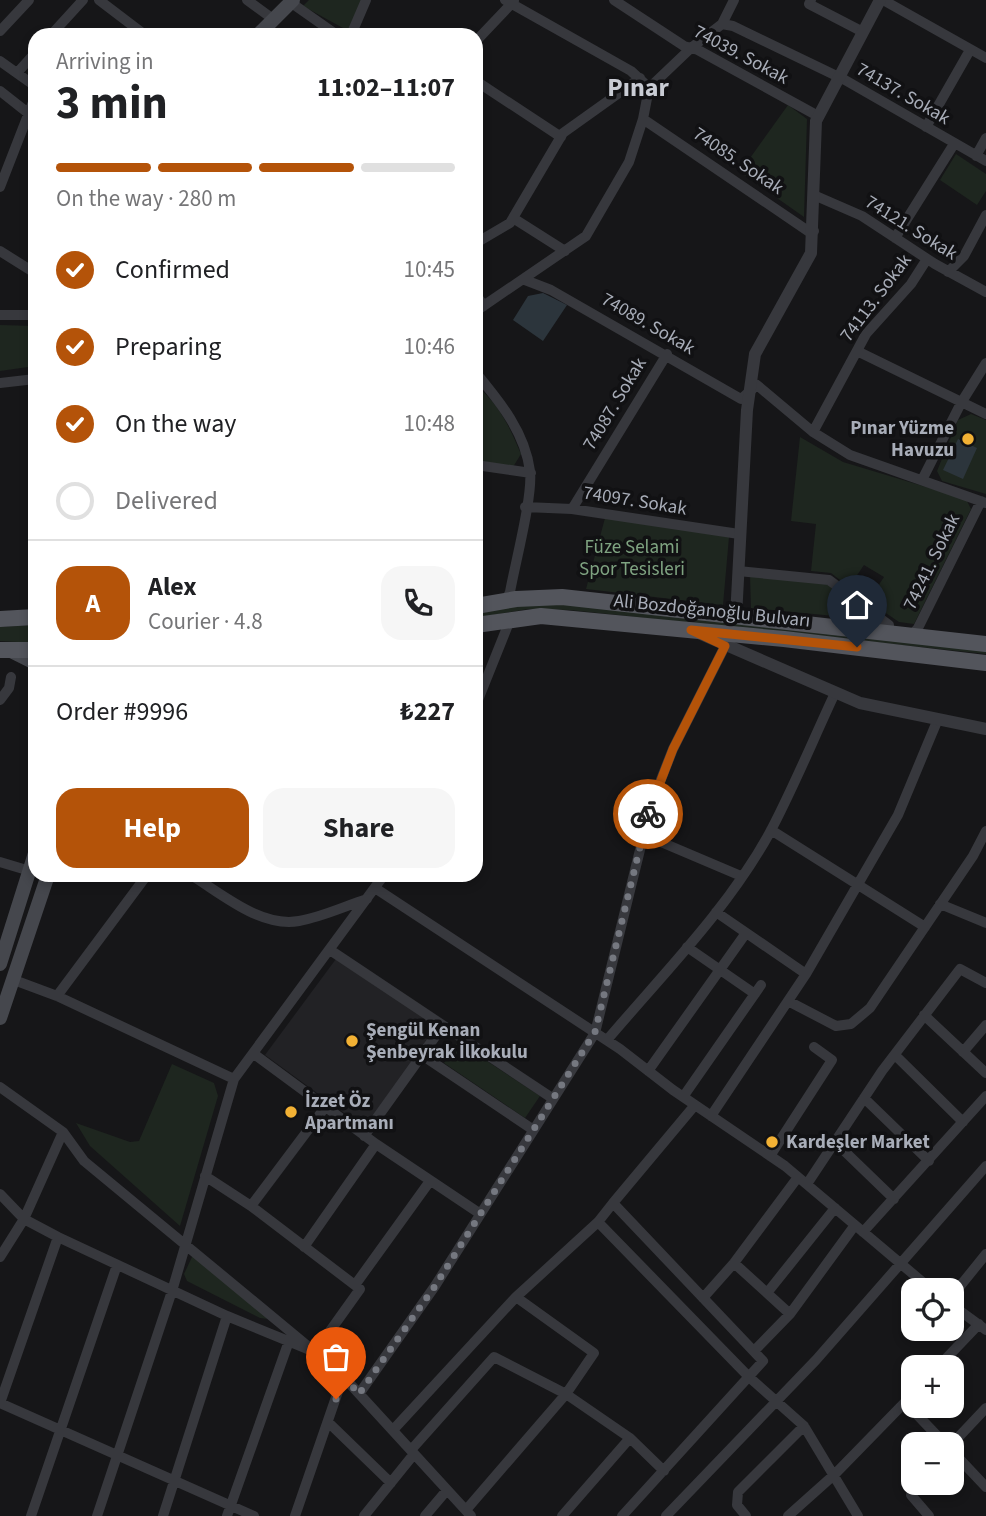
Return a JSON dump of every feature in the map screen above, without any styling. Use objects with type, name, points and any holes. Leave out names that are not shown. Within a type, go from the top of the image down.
[{"type":"main road","points":[[265,28],[292,1]]},
{"type":"main road","name":"Ali Bozdoğanoğlu Bulvarı","points":[[483,605],[562,597],[986,644]]},
{"type":"main road","name":"Ali Bozdoğanoğlu Bulvarı","points":[[483,624],[541,616],[986,663]]},
{"type":"main road","points":[[0,619],[28,617]]},
{"type":"main road","points":[[4,650],[28,650]]},
{"type":"main road","points":[[4,650],[28,660]]},
{"type":"main road","points":[[0,964],[28,878]]},
{"type":"main road","points":[[0,1018],[46,882]]},
{"type":"street","points":[[0,31],[29,0]]},
{"type":"street","points":[[57,28],[83,0]]},
{"type":"street","points":[[99,0],[136,28]]},
{"type":"street","points":[[247,0],[273,19]]},
{"type":"street","points":[[354,28],[366,0]]},
{"type":"street","name":"74039. Sokak","points":[[614,0],[691,48],[818,116]]},
{"type":"street","points":[[483,306],[586,236],[629,162],[643,119],[649,88],[691,48],[722,24],[734,0]]},
{"type":"street","points":[[811,0],[809,4],[863,32]]},
{"type":"street","points":[[736,617],[749,392],[755,354],[811,253],[818,116],[882,0],[986,58]]},
{"type":"street","points":[[292,1],[324,28]]},
{"type":"street","points":[[483,33],[511,1],[640,78],[649,88]]},
{"type":"street","name":"74137. Sokak","points":[[722,24],[733,26],[839,79],[981,158]]},
{"type":"street","points":[[926,127],[970,50]]},
{"type":"street","points":[[0,61],[28,81]]},
{"type":"street","points":[[17,73],[28,61]]},
{"type":"street","points":[[483,238],[513,218],[561,137],[640,78]]},
{"type":"street","points":[[483,86],[561,137]]},
{"type":"street","points":[[1,95],[28,114],[1,180]]},
{"type":"street","name":"74085. Sokak","points":[[643,119],[808,231],[814,231]]},
{"type":"street","points":[[981,158],[986,138]]},
{"type":"street","points":[[895,238],[954,144]]},
{"type":"street","name":"74121. Sokak","points":[[816,196],[862,216],[948,272],[986,292]]},
{"type":"street","points":[[948,272],[964,256],[986,215]]},
{"type":"street","points":[[513,218],[565,251]]},
{"type":"street","points":[[0,251],[28,269]]},
{"type":"street","name":"74113. Sokak","points":[[813,432],[866,334],[911,284],[927,259]]},
{"type":"street","name":"74089. Sokak","points":[[525,280],[551,289],[741,398],[749,392]]},
{"type":"street","points":[[0,315],[28,315]]},
{"type":"street","points":[[857,351],[986,414]]},
{"type":"street","name":"74087. Sokak","points":[[572,509],[667,354]]},
{"type":"street","points":[[922,480],[961,403],[986,363]]},
{"type":"street","points":[[0,383],[28,380]]},
{"type":"street","points":[[483,383],[505,407],[516,426],[531,473],[506,601]]},
{"type":"street","points":[[749,392],[757,385],[813,432],[850,456],[984,502]]},
{"type":"street","points":[[483,466],[531,473]]},
{"type":"street","name":"74241. Sokak","points":[[911,636],[918,628],[984,502]]},
{"type":"street","name":"74097. Sokak","points":[[525,507],[572,509],[739,534]]},
{"type":"street","points":[[738,571],[829,580],[889,625],[889,634]]},
{"type":"street","points":[[483,688],[510,620]]},
{"type":"street","points":[[691,630],[860,703],[986,729]]},
{"type":"street","points":[[359,1394],[435,1286],[595,1032],[642,834],[673,749],[725,646]]},
{"type":"street","points":[[0,700],[9,688],[11,677]]},
{"type":"street","points":[[607,1040],[716,912],[741,876],[771,830],[835,693]]},
{"type":"street","points":[[711,1116],[806,974],[898,815],[938,719]]},
{"type":"street","points":[[771,830],[925,928]]},
{"type":"street","points":[[788,1001],[836,1026],[851,1024],[870,1007],[925,928],[986,831]]},
{"type":"street","points":[[642,834],[741,876]]},
{"type":"street","points":[[0,862],[28,871]]},
{"type":"street","points":[[57,996],[142,882]]},
{"type":"street","points":[[202,882],[246,909],[276,922],[300,921],[367,899]]},
{"type":"street","points":[[97,1516],[172,1290],[234,1079],[379,882]]},
{"type":"street","points":[[375,888],[607,1040],[683,1097],[770,1156],[918,1278]]},
{"type":"street","points":[[940,904],[986,922]]},
{"type":"street","points":[[716,912],[806,974]]},
{"type":"street","points":[[648,1071],[746,933]]},
{"type":"street","points":[[683,1097],[758,990],[720,973],[687,947]]},
{"type":"street","points":[[330,950],[552,1098]]},
{"type":"street","points":[[807,1184],[864,1098],[960,970],[986,983]]},
{"type":"street","points":[[14,980],[57,996],[234,1079]]},
{"type":"street","points":[[924,1015],[986,1073]]},
{"type":"street","points":[[963,1052],[986,1025]]},
{"type":"street","points":[[364,1136],[442,1027]]},
{"type":"street","points":[[770,1156],[832,1060],[814,1047]]},
{"type":"street","points":[[254,1054],[364,1136],[479,1213]]},
{"type":"street","points":[[422,1055],[532,1129]]},
{"type":"street","points":[[895,1055],[963,1122]]},
{"type":"street","points":[[0,1087],[63,1132],[84,1161],[344,1377],[468,1513],[566,1394],[594,1353],[516,1297]]},
{"type":"street","points":[[863,1232],[986,1096]]},
{"type":"street","points":[[864,1098],[929,1161]]},
{"type":"street","points":[[393,1430],[516,1297],[598,1222],[695,1105]]},
{"type":"street","points":[[251,1206],[326,1106]]},
{"type":"street","points":[[0,1257],[24,1219],[63,1132]]},
{"type":"street","points":[[835,1142],[894,1199]]},
{"type":"street","points":[[304,1247],[376,1144]]},
{"type":"street","points":[[666,1516],[777,1401],[986,1166]]},
{"type":"street","points":[[205,1176],[251,1206],[360,1289],[315,1352]]},
{"type":"street","points":[[704,1298],[734,1264],[797,1177]]},
{"type":"street","points":[[355,1285],[430,1181]]},
{"type":"street","points":[[0,1194],[24,1219],[58,1237],[228,1317],[315,1352]]},
{"type":"street","points":[[613,1203],[763,1361],[625,1515]]},
{"type":"street","points":[[768,1293],[835,1208]]},
{"type":"street","points":[[598,1222],[749,1377],[804,1426],[859,1516]]},
{"type":"street","points":[[754,1351],[790,1314],[855,1225]]},
{"type":"street","points":[[58,1237],[0,1403],[176,1480],[229,1511],[254,1516]]},
{"type":"street","points":[[964,1281],[986,1254]]},
{"type":"street","points":[[734,1264],[790,1314]]},
{"type":"street","points":[[31,1516],[117,1265]]},
{"type":"street","points":[[952,1355],[983,1327],[964,1314]]},
{"type":"street","points":[[163,1516],[228,1317]]},
{"type":"street","points":[[229,1511],[289,1341]]},
{"type":"street","points":[[364,1516],[412,1452],[494,1357],[566,1394],[630,1438],[664,1471]]},
{"type":"street","points":[[295,1516],[344,1377]]},
{"type":"street","points":[[790,1515],[835,1474],[901,1406]]},
{"type":"street","points":[[963,1432],[986,1408]]},
{"type":"street","points":[[920,1418],[934,1432]]},
{"type":"street","points":[[328,1422],[391,1483]]},
{"type":"street","points":[[746,1516],[737,1505],[738,1492],[804,1426]]},
{"type":"street","points":[[562,1516],[630,1438]]},
{"type":"street","points":[[964,1464],[986,1487]]},
{"type":"street","points":[[425,1516],[447,1490]]},
{"type":"street","points":[[912,1495],[929,1516]]},
{"type":"shaded area","points":[[543,293],[567,305],[543,341],[513,320],[528,296]]},
{"type":"shaded area","points":[[958,439],[977,448],[963,479],[943,470]]},
{"type":"shaded area","name":"Şengül Kenan Şenbeyrak İlkokulu","points":[[336,959],[438,1027],[365,1128],[265,1055]]},
{"type":"green space","points":[[309,0],[366,0],[354,28],[343,28],[303,6]]},
{"type":"green space","points":[[788,105],[807,119],[804,217],[740,172]]},
{"type":"green space","points":[[956,154],[986,174],[986,191],[977,205],[940,180]]},
{"type":"green space","points":[[0,325],[28,326],[28,367],[0,371]]},
{"type":"green space","points":[[483,392],[499,410],[521,454],[513,467],[483,461]]},
{"type":"green space","name":"Pınar Yüzme Havuzu","points":[[971,414],[986,420],[986,494],[942,481],[937,471],[958,420]]},
{"type":"green space","points":[[800,437],[843,462],[966,499],[971,509],[914,624],[899,622],[868,601],[884,577],[864,565],[849,587],[831,573],[811,571],[816,524],[791,521]]},
{"type":"green space","name":"Füze Selami Spor Tesisleri","points":[[605,518],[729,537],[723,605],[586,589]]},
{"type":"green space","points":[[750,575],[829,583],[860,608],[855,618],[751,608]]},
{"type":"green space","points":[[528,604],[570,605],[986,649],[986,654],[570,610],[528,609],[483,617],[483,612]]},
{"type":"green space","points":[[28,625],[28,643],[0,641],[0,627]]},
{"type":"green space","points":[[458,1042],[540,1096],[525,1118],[444,1063]]},
{"type":"green space","points":[[172,1064],[214,1083],[218,1096],[180,1226],[90,1146],[76,1123],[130,1142],[139,1141]]},
{"type":"green space","points":[[192,1257],[269,1319],[260,1318],[187,1281],[184,1274]]},
{"type":"way so far","points":[[336,1399],[344,1377],[359,1394],[405,1329],[595,1032],[648,814]]},
{"type":"place","name":"Pınar Yüzme Havuzu","points":[[968,439]]},
{"type":"place","name":"Şengül Kenan Şenbeyrak İlkokulu","points":[[352,1041]]},
{"type":"place","name":"İzzet Öz Apartmanı","points":[[291,1112]]},
{"type":"place","name":"Kardeşler Market","points":[[772,1142]]},
{"type":"district","name":"Pınar","points":[[638,87]]},
{"type":"route","points":[[648,814],[673,749],[725,646],[691,630],[857,647]]}]
